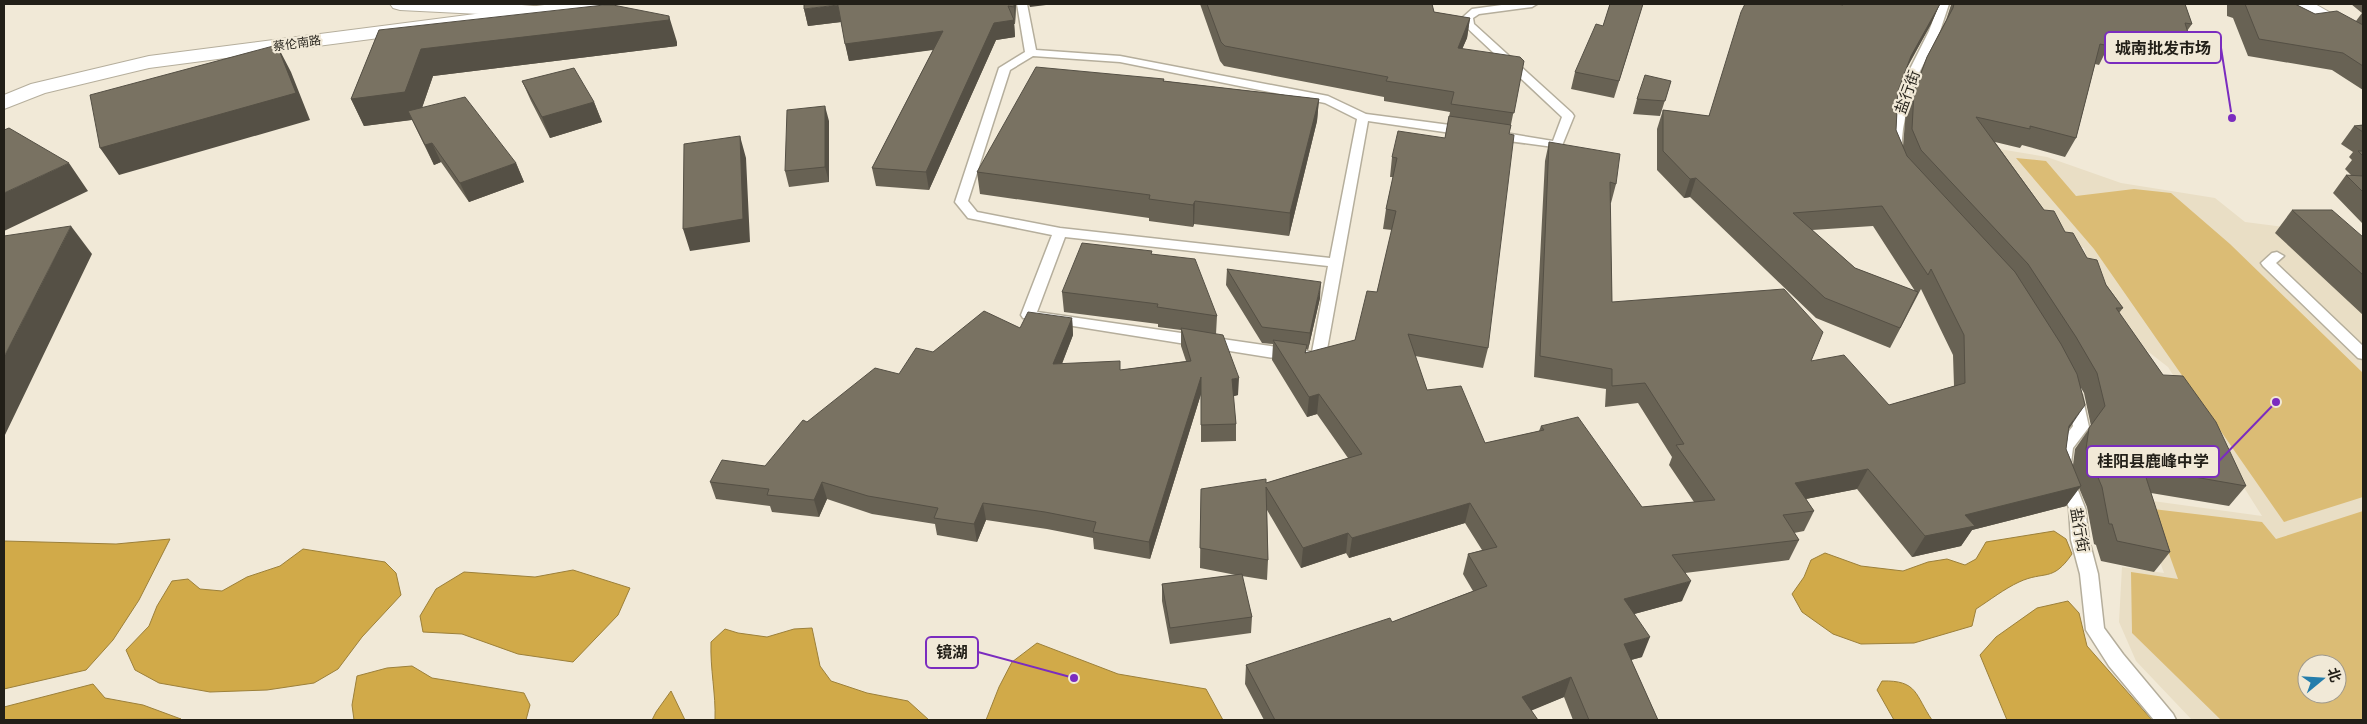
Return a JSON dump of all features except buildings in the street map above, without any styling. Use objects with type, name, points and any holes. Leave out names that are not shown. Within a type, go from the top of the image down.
[{"type":"street","points":[[400,4],[538,11]]},
{"type":"street","name":"蔡伦南路","points":[[4,103],[38,88],[149,62],[595,4]]},
{"type":"street","points":[[2301,4],[2363,39]]},
{"type":"lane","points":[[1022,4],[1031,53]]},
{"type":"lane","points":[[1336,262],[1060,232],[973,215],[961,202],[1004,68],[1031,53],[1120,59],[1328,100],[1363,117],[1557,144],[1568,116],[1469,25],[1468,17],[1476,11],[1532,4]]},
{"type":"lane","name":"盐行街","points":[[1901,163],[1895,148],[1898,110],[1911,75],[1938,25],[1944,4]]},
{"type":"lane","points":[[1060,232],[1028,315],[1312,359],[1319,355],[1363,117]]},
{"type":"lane","points":[[2276,256],[2268,263],[2363,354]]},
{"type":"lane","name":"盐行街","points":[[2066,378],[2074,394],[2081,427],[2065,447],[2062,470],[2077,508],[2080,540],[2088,574],[2095,630],[2116,660],[2166,720]]},
{"type":"shaded area","points":[[1987,147],[2047,157],[2121,183],[2215,198],[2245,222],[2363,237],[2363,720],[2192,720],[2136,661],[2119,622],[2122,567],[2164,573],[2138,499],[2262,516],[2168,367],[2128,336],[2098,301],[2084,248],[2060,241]]},
{"type":"shaded area","points":[[2016,158],[2046,161],[2076,196],[2134,189],[2171,193],[2230,244],[2363,373],[2363,497],[2284,522],[2094,249]]},
{"type":"shaded area","points":[[2153,509],[2262,522],[2276,539],[2363,511],[2363,720],[2221,720],[2132,633],[2131,572],[2178,579]]},
{"type":"shaded area","points":[[2054,531],[2066,539],[2072,554],[2059,569],[2019,582],[1997,595],[1976,609],[1972,626],[1914,643],[1861,644],[1833,634],[1802,612],[1792,594],[1804,577],[1811,560],[1825,553],[1861,566],[1903,571],[1928,562],[1947,559],[1965,565],[1976,559],[1986,542]]},
{"type":"shaded area","points":[[170,539],[139,600],[113,640],[86,670],[4,689],[4,541],[116,544]]},
{"type":"shaded area","points":[[303,549],[385,562],[396,573],[401,595],[362,637],[338,669],[314,683],[267,690],[210,692],[159,683],[135,670],[126,650],[149,626],[157,606],[172,581],[188,579],[200,589],[222,591],[247,577],[280,566]]},
{"type":"shaded area","points":[[573,570],[630,588],[618,615],[573,662],[518,654],[462,634],[423,632],[420,616],[436,589],[464,572],[535,577]]},
{"type":"shaded area","points":[[2068,601],[2079,613],[2087,646],[2152,720],[2007,720],[1980,655],[1996,637],[2037,608]]},
{"type":"shaded area","points":[[812,628],[820,666],[831,681],[867,693],[908,701],[929,720],[715,720],[711,642],[725,629],[767,637],[794,629]]},
{"type":"shaded area","points":[[1037,643],[1118,674],[1206,689],[1223,720],[986,720],[999,687],[1012,662]]},
{"type":"shaded area","points":[[412,666],[432,678],[524,693],[530,705],[526,720],[354,720],[352,705],[357,676],[387,668]]},
{"type":"shaded area","points":[[1882,681],[1894,681],[1909,686],[1918,696],[1932,720],[1894,720],[1877,690]]},
{"type":"shaded area","points":[[93,684],[105,698],[143,705],[181,719],[4,720],[4,707]]},
{"type":"shaded area","points":[[671,691],[685,720],[652,720],[656,712]]},
{"type":"place","name":"城南批发市场","points":[[2232,118]]},
{"type":"place","name":"桂阳县鹿峰中学","points":[[2276,402]]},
{"type":"place","name":"镜湖","points":[[1074,678]]}]
